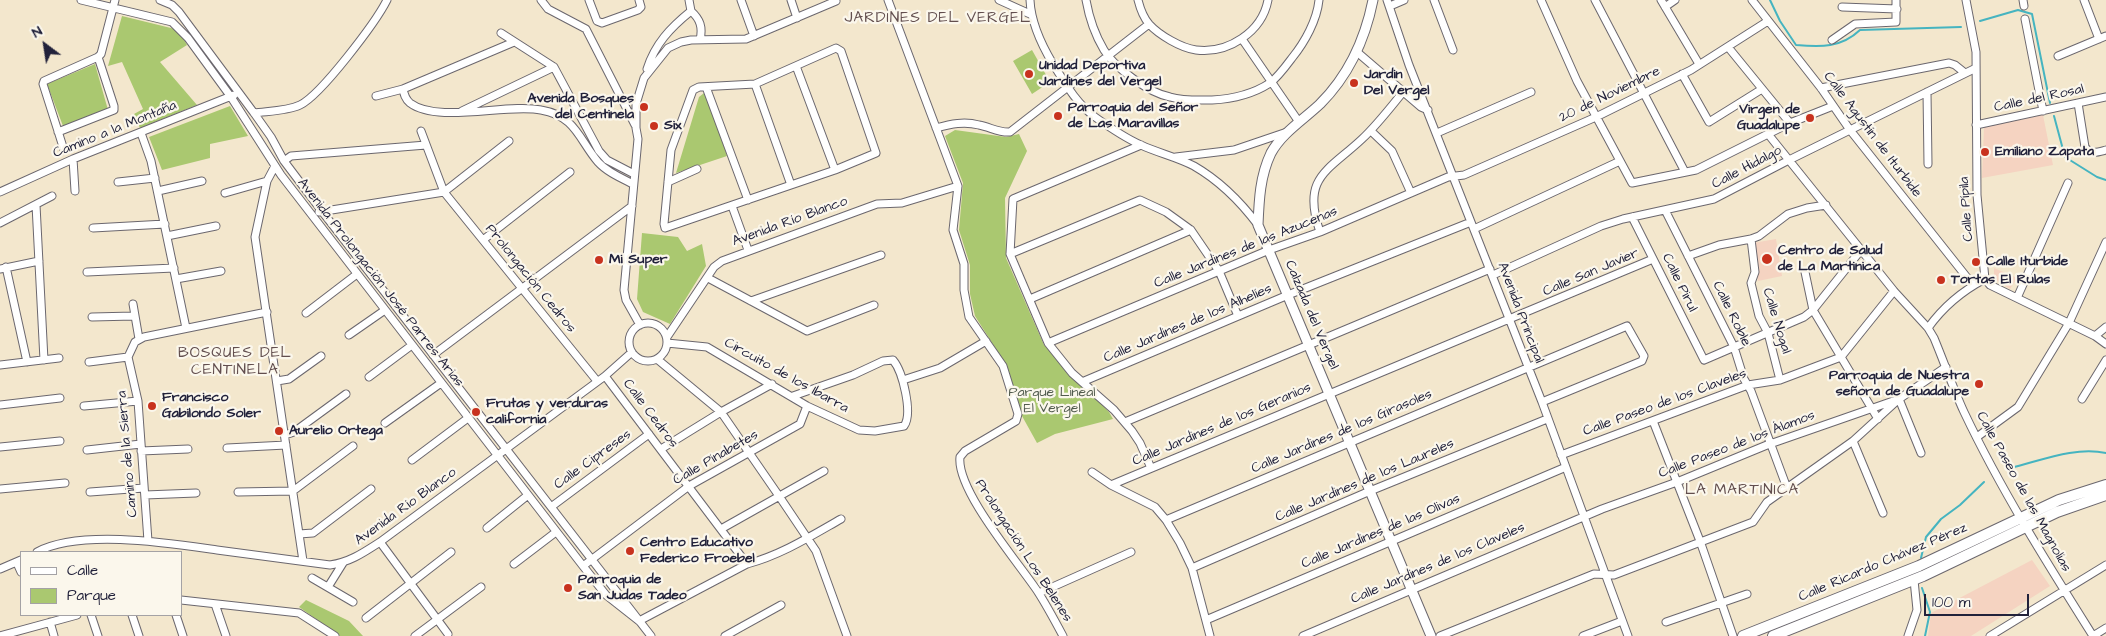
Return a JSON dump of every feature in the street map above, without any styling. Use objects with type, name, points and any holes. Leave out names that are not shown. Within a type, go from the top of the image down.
[{"type":"main road","name":"Calle Ricardo Chávez Pérez","points":[[1773,636],[1919,574],[2023,522],[2059,500],[2106,485]]},
{"type":"main road","name":"Calle Ricardo Chávez Pérez","points":[[2023,522],[2106,495]]},
{"type":"main road","name":"Calle Ricardo Chávez Pérez","points":[[1743,636],[1919,574]]},
{"type":"street","points":[[81,0],[172,22],[179,12]]},
{"type":"street","points":[[64,150],[43,84],[44,81],[98,57],[104,48],[115,0]]},
{"type":"street","name":"Avenida Prolongación José Parres Arias","points":[[160,0],[172,5],[179,12],[239,92],[271,137],[284,161],[321,210],[651,636]]},
{"type":"street","points":[[254,113],[287,109],[302,104],[319,88],[364,36],[387,0]]},
{"type":"street","points":[[541,0],[548,9],[586,29],[636,128]]},
{"type":"street","points":[[589,0],[599,23],[640,4]]},
{"type":"street","points":[[689,0],[691,11],[701,23],[700,40]]},
{"type":"street","points":[[741,0],[754,36]]},
{"type":"street","points":[[791,0],[797,18]]},
{"type":"street","name":"Prolongación Los Belenes","points":[[888,0],[958,186],[953,230],[964,264],[964,290],[969,317],[1003,366],[1018,418],[965,451],[960,457],[959,464],[970,495],[1039,593],[1063,636]]},
{"type":"street","points":[[999,0],[1030,14],[1030,0]]},
{"type":"street","points":[[1086,0],[1096,35],[1108,55],[1150,90],[1190,101],[1228,99],[1258,89],[1271,82],[1299,50],[1318,9],[1318,0]]},
{"type":"street","points":[[1138,0],[1142,14],[1149,24],[1162,35],[1195,50],[1217,49],[1242,39],[1259,21],[1268,0]]},
{"type":"street","points":[[1258,225],[1260,194],[1265,169],[1272,153],[1289,131],[1332,92],[1343,78],[1357,52],[1370,15],[1373,0]]},
{"type":"street","points":[[1388,3],[1404,0]]},
{"type":"street","points":[[1434,0],[1453,50]]},
{"type":"street","points":[[1541,0],[1577,81],[1632,183],[1696,170],[1790,123],[1833,106]]},
{"type":"street","points":[[1595,0],[1685,172]]},
{"type":"street","points":[[1661,0],[1700,64]]},
{"type":"street","points":[[1665,7],[1675,0]]},
{"type":"street","name":"Calle Agustín de Iturbide","points":[[1752,0],[1821,88],[1850,130],[1973,285]]},
{"type":"street","points":[[1832,40],[1855,24],[1893,24],[1897,19],[1896,0]]},
{"type":"street","name":"Calle Pípila","points":[[1966,0],[1976,52],[1976,195],[1985,279]]},
{"type":"street","points":[[2058,56],[2103,38],[2084,0]]},
{"type":"street","points":[[644,78],[664,52],[673,44],[700,40],[746,39],[836,1]]},
{"type":"street","name":"Avenida Principal","points":[[1388,3],[1409,65],[1542,402],[1628,636]]},
{"type":"street","points":[[1842,7],[1897,9]]},
{"type":"street","points":[[640,325],[629,308],[624,290],[638,139],[636,104],[650,59],[665,35],[691,11]]},
{"type":"street","name":"Calzada del Vergel","points":[[1030,14],[1043,47],[1067,87],[1095,117],[1140,145],[1175,157],[1193,166],[1231,192],[1258,225],[1432,636]]},
{"type":"street","points":[[2025,19],[2043,111]]},
{"type":"street","name":"20 de Noviembre","points":[[1454,177],[1464,175],[1596,117],[1700,64],[1768,21]]},
{"type":"street","name":"Avenida Prolongación José Parres Arias","points":[[172,22],[188,38],[231,97],[275,166],[582,566],[606,596],[640,621]]},
{"type":"street","points":[[936,128],[953,123],[968,123],[1003,133],[1010,132],[1149,24]]},
{"type":"street","points":[[501,33],[554,67],[599,151],[607,160],[634,174]]},
{"type":"street","points":[[665,35],[673,44]]},
{"type":"street","points":[[1242,39],[1299,122]]},
{"type":"street","points":[[376,96],[402,89],[514,42]]},
{"type":"street","points":[[1728,47],[1790,123]]},
{"type":"street","points":[[836,48],[841,51],[876,153],[835,170],[665,228],[671,150],[693,90],[699,86],[755,84],[796,66],[836,48]]},
{"type":"street","points":[[1357,52],[1424,110],[1428,110]]},
{"type":"street","points":[[58,132],[114,110],[98,57]]},
{"type":"street","points":[[1821,88],[1949,63],[1956,65],[1966,73]]},
{"type":"street","points":[[796,66],[835,170]]},
{"type":"street","points":[[459,113],[554,67]]},
{"type":"street","name":"Calle Hidalgo","points":[[1124,422],[1601,226],[1632,217],[1714,199],[1976,68]]},
{"type":"street","points":[[1682,74],[1709,122],[1762,89]]},
{"type":"street","points":[[755,84],[791,185]]},
{"type":"street","points":[[706,87],[748,200]]},
{"type":"street","points":[[402,89],[410,103],[430,110],[459,113],[529,108],[553,113],[575,128],[598,162],[607,170],[633,184]]},
{"type":"street","name":"Camino a la Montaña","points":[[0,192],[73,159],[231,97],[239,92]]},
{"type":"street","points":[[1320,232],[1314,215],[1313,203],[1319,180],[1326,170],[1371,130],[1403,92]]},
{"type":"street","points":[[1437,133],[1531,92]]},
{"type":"street","points":[[1927,92],[1928,164]]},
{"type":"street","points":[[622,97],[634,98],[639,96]]},
{"type":"street","name":"Calle del Rosal","points":[[1976,125],[2106,97]]},
{"type":"street","points":[[2078,103],[2088,151],[2106,150]]},
{"type":"street","points":[[575,128],[584,123]]},
{"type":"street","points":[[1371,130],[1392,151],[1411,193]]},
{"type":"street","points":[[421,131],[444,192]]},
{"type":"street","points":[[1175,157],[1234,150],[1259,143],[1289,131]]},
{"type":"street","points":[[141,133],[152,161],[186,328]]},
{"type":"street","name":"Calle Paseo de las Magnolias","points":[[1768,134],[1894,291],[1928,328],[1946,366],[1963,410],[1977,437],[2023,522],[2093,636]]},
{"type":"street","points":[[314,217],[321,210],[444,192],[509,141]]},
{"type":"street","points":[[284,161],[291,156],[426,145]]},
{"type":"street","points":[[1140,145],[1012,200],[1010,254],[1048,343],[1082,382],[1114,410],[1124,422],[1140,443],[1151,468]]},
{"type":"street","points":[[73,159],[74,191]]},
{"type":"street","name":"Calle Jardines de los Alhelíes","points":[[1082,382],[1288,295],[1473,226],[1620,161]]},
{"type":"street","points":[[275,166],[267,181],[255,237],[303,561]]},
{"type":"street","points":[[668,182],[697,169]]},
{"type":"street","points":[[482,240],[570,172]]},
{"type":"street","name":"Calle Jardines de las Azucenas","points":[[1048,343],[1269,250],[1320,232],[1411,193],[1454,177]]},
{"type":"street","points":[[118,182],[155,178]]},
{"type":"street","points":[[158,190],[202,180]]},
{"type":"street","points":[[225,193],[267,181]]},
{"type":"street","points":[[2017,298],[2068,183]]},
{"type":"street","name":"Avenida Río Blanco","points":[[667,340],[708,278],[722,261],[877,204],[902,203],[958,186]]},
{"type":"street","name":"Prolongación Cedros","points":[[444,192],[597,381]]},
{"type":"street","points":[[0,222],[52,196]]},
{"type":"street","points":[[1010,254],[1140,200],[1166,212],[1191,230],[1219,271],[1238,316]]},
{"type":"street","points":[[36,205],[44,360]]},
{"type":"street","points":[[1688,256],[1719,245],[1751,239],[1759,236],[1788,214],[1826,205]]},
{"type":"street","points":[[433,355],[632,206]]},
{"type":"street","points":[[732,206],[748,250]]},
{"type":"street","name":"Calle Roble","points":[[1665,210],[1734,347],[1787,488]]},
{"type":"street","name":"Calle Pirul","points":[[1632,217],[1704,360],[1734,347]]},
{"type":"street","points":[[93,228],[164,224]]},
{"type":"street","points":[[167,236],[216,226]]},
{"type":"street","points":[[1030,299],[1191,230]]},
{"type":"street","name":"Calle Nogal","points":[[1751,239],[1755,272],[1751,283],[1759,316],[1768,333],[1780,380]]},
{"type":"street","points":[[1977,437],[2018,407],[2068,323],[2106,242]]},
{"type":"street","points":[[1734,347],[1804,317],[1813,310],[1861,250]]},
{"type":"street","points":[[750,301],[882,255]]},
{"type":"street","name":"Calle San Javier","points":[[1510,320],[1653,260]]},
{"type":"street","points":[[27,362],[3,268],[39,261]]},
{"type":"street","points":[[87,272],[174,268]]},
{"type":"street","points":[[176,279],[221,271]]},
{"type":"street","points":[[1805,272],[1813,310],[1878,419]]},
{"type":"street","points":[[306,313],[357,274]]},
{"type":"street","points":[[708,278],[807,331],[874,305]]},
{"type":"street","points":[[1928,328],[1942,310],[1973,285],[1985,279],[1990,286],[2095,336],[2106,344]]},
{"type":"street","points":[[1841,357],[1894,291]]},
{"type":"street","points":[[133,304],[138,339]]},
{"type":"street","points":[[349,335],[385,310]]},
{"type":"street","points":[[89,362],[128,357],[134,342],[138,339],[267,312]]},
{"type":"street","points":[[92,317],[134,316]]},
{"type":"street","name":"Calle Jardines de los Geranios","points":[[1111,485],[1510,320]]},
{"type":"street","points":[[647,323],[655,324],[661,328],[667,340],[664,352],[656,359],[641,360],[632,352],[629,345],[630,337],[634,330],[640,325],[647,323]]},
{"type":"street","name":"Calle Jardines de los Girasoles","points":[[1166,520],[1528,369],[1623,326],[1627,326],[1630,329],[1644,356],[1642,361],[1542,402]]},
{"type":"street","points":[[2095,336],[2106,327]]},
{"type":"street","name":"Circuito de los Ibarra","points":[[667,340],[706,347],[793,396],[807,406],[860,430],[875,431],[904,426],[908,418],[903,380]]},
{"type":"street","points":[[793,396],[853,375],[883,361],[893,360],[898,366],[903,380],[940,368],[986,341]]},
{"type":"street","points":[[369,377],[412,345]]},
{"type":"street","name":"Avenida Río Blanco","points":[[40,551],[58,544],[81,541],[148,541],[330,565],[343,563],[358,557],[380,542],[605,376],[632,352]]},
{"type":"street","points":[[277,382],[289,379],[321,356]]},
{"type":"street","name":"Camino de la Sierra","points":[[128,357],[138,401],[148,541]]},
{"type":"street","name":"Calle Paseo de los Claveles","points":[[1561,455],[1748,385],[1780,380],[1841,357]]},
{"type":"street","points":[[0,365],[59,358]]},
{"type":"street","points":[[656,359],[722,412],[816,551],[847,636]]},
{"type":"street","points":[[2082,399],[2106,360]]},
{"type":"street","points":[[1440,636],[1594,574],[1614,574],[1753,522],[1767,502],[1853,442],[1899,399],[1946,366]]},
{"type":"street","name":"Calle Cedros","points":[[605,376],[747,564]]},
{"type":"street","points":[[385,423],[441,383]]},
{"type":"street","points":[[660,449],[772,384]]},
{"type":"street","points":[[285,435],[294,432],[346,394]]},
{"type":"street","points":[[0,405],[60,398]]},
{"type":"street","points":[[1899,399],[1920,452]]},
{"type":"street","name":"Calle Paseo de los Álamos","points":[[1584,516],[1677,482],[1771,444],[1871,407],[1899,399]]},
{"type":"street","points":[[84,406],[138,401]]},
{"type":"street","name":"Calle Pinabetes","points":[[582,566],[689,486],[800,424],[807,406]]},
{"type":"street","points":[[412,460],[468,418]]},
{"type":"street","name":"Calle Jardines de los Laureles","points":[[1192,568],[1370,491],[1547,419]]},
{"type":"street","points":[[1653,420],[1700,541],[1733,636]]},
{"type":"street","name":"Calle Cipreses","points":[[551,507],[650,434]]},
{"type":"street","points":[[0,447],[60,441]]},
{"type":"street","points":[[1853,442],[1883,513]]},
{"type":"street","points":[[227,448],[286,445]]},
{"type":"street","points":[[238,492],[293,491],[353,446]]},
{"type":"street","points":[[87,450],[188,449]]},
{"type":"street","name":"Calle Jardines de las Olivas","points":[[1206,620],[1566,467]]},
{"type":"street","points":[[721,529],[824,472]]},
{"type":"street","points":[[1092,472],[1111,485],[1155,507],[1166,520],[1192,568],[1210,636]]},
{"type":"street","points":[[0,489],[64,484]]},
{"type":"street","points":[[299,534],[313,533],[371,489]]},
{"type":"street","points":[[90,492],[196,493]]},
{"type":"street","points":[[488,528],[528,495]]},
{"type":"street","name":"Calle Jardines de los Claveles","points":[[1303,636],[1584,516]]},
{"type":"street","points":[[640,621],[747,564],[762,561],[841,519]]},
{"type":"street","points":[[514,564],[556,532]]},
{"type":"street","points":[[380,542],[448,634]]},
{"type":"street","points":[[366,618],[451,552]]},
{"type":"street","points":[[1039,593],[1131,552]]},
{"type":"street","points":[[0,570],[19,562]]},
{"type":"street","points":[[328,588],[343,563]]},
{"type":"street","points":[[1990,636],[2106,565]]},
{"type":"street","points":[[1908,636],[1917,610],[1919,574]]},
{"type":"street","points":[[312,578],[353,602]]},
{"type":"street","points":[[415,636],[481,587]]},
{"type":"street","points":[[1666,622],[1747,594]]},
{"type":"street","points":[[182,600],[298,613],[335,636]]},
{"type":"street","points":[[215,604],[226,636]]},
{"type":"street","points":[[725,636],[781,605]]},
{"type":"street","points":[[0,636],[73,616]]},
{"type":"street","points":[[90,616],[98,636]]},
{"type":"street","points":[[132,616],[139,636]]},
{"type":"street","points":[[176,616],[183,636]]},
{"type":"street","points":[[1583,636],[1622,620]]},
{"type":"street","points":[[50,622],[54,636]]},
{"type":"street","points":[[2093,636],[2106,628]]},
{"type":"shaded area","points":[[2043,115],[2053,165],[1982,178],[1984,127]]},
{"type":"shaded area","name":"Centro de Salud de La Martinica","points":[[1776,239],[1782,276],[1758,281],[1753,243]]},
{"type":"shaded area","points":[[1994,268],[2017,278],[2010,289],[1994,279]]},
{"type":"shaded area","points":[[2032,560],[2050,586],[1971,636],[1928,636],[1931,613]]},
{"type":"green space","points":[[122,16],[179,30],[187,45],[160,62],[197,105],[140,128],[134,114],[143,109],[122,62],[108,66]]},
{"type":"green space","points":[[1032,50],[1050,82],[1032,94],[1013,61]]},
{"type":"green space","points":[[95,64],[108,110],[63,126],[47,84]]},
{"type":"green space","points":[[704,93],[708,95],[727,156],[676,173],[699,97]]},
{"type":"green space","points":[[230,106],[248,136],[210,144],[210,158],[162,170],[149,137]]},
{"type":"green space","name":"Parque Lineal El Vergel","points":[[955,130],[1006,137],[1019,134],[1027,151],[1005,198],[1006,258],[1044,345],[1109,412],[1113,419],[1055,434],[1037,443],[1022,416],[1006,365],[975,316],[970,294],[970,265],[959,230],[963,183],[945,136]]},
{"type":"green space","points":[[642,233],[678,237],[687,251],[702,244],[706,266],[670,324],[643,312],[637,299]]},
{"type":"green space","points":[[306,600],[349,621],[363,636],[340,636],[299,607]]},
{"type":"waterway","points":[[1770,0],[1780,21],[1796,45],[1830,45],[1846,40],[1860,30],[1961,27]]},
{"type":"waterway","points":[[1980,21],[2018,10],[2032,14],[2050,103]]},
{"type":"waterway","points":[[2054,116],[2065,157],[2097,177],[2106,180]]},
{"type":"waterway","points":[[2010,468],[2045,458],[2082,451],[2106,453]]},
{"type":"waterway","points":[[1921,558],[1926,537],[1941,519],[1960,505],[1984,482]]},
{"type":"waterway","points":[[1922,588],[1930,612],[1925,636]]},
{"type":"place","name":"Unidad Deportiva Jardines del Vergel","points":[[1029,74]]},
{"type":"place","name":"Jardin Del Vergel","points":[[1354,83]]},
{"type":"place","name":"Avenida Bosques del Centinela","points":[[644,107]]},
{"type":"place","name":"Parroquia del Señor de Las Maravillas","points":[[1058,116]]},
{"type":"place","name":"Virgen de Guadalupe","points":[[1810,118]]},
{"type":"place","name":"Six","points":[[654,126]]},
{"type":"place","name":"Emiliano Zapata","points":[[1985,152]]},
{"type":"place","name":"Centro de Salud de La Martinica","points":[[1767,259]]},
{"type":"place","name":"Mi Super","points":[[599,260]]},
{"type":"place","name":"Calle Iturbide","points":[[1976,262]]},
{"type":"place","name":"Tortas El Rulas","points":[[1941,280]]},
{"type":"place","name":"Parroquia de Nuestra señora de Guadalupe","points":[[1979,384]]},
{"type":"place","name":"Francisco Gabilondo Soler","points":[[152,406]]},
{"type":"place","name":"Frutas y verduras california","points":[[476,412]]},
{"type":"place","name":"Aurelio Ortega","points":[[279,431]]},
{"type":"place","name":"Centro Educativo Federico Froebel","points":[[630,551]]},
{"type":"place","name":"Parroquia de San Judas Tadeo","points":[[568,588]]},
{"type":"district","name":"JARDINES DEL VERGEL","points":[[938,19]]},
{"type":"district","name":"BOSQUES DEL CENTINELA","points":[[235,362]]},
{"type":"district","name":"LA MARTINICA","points":[[1742,491]]}]
